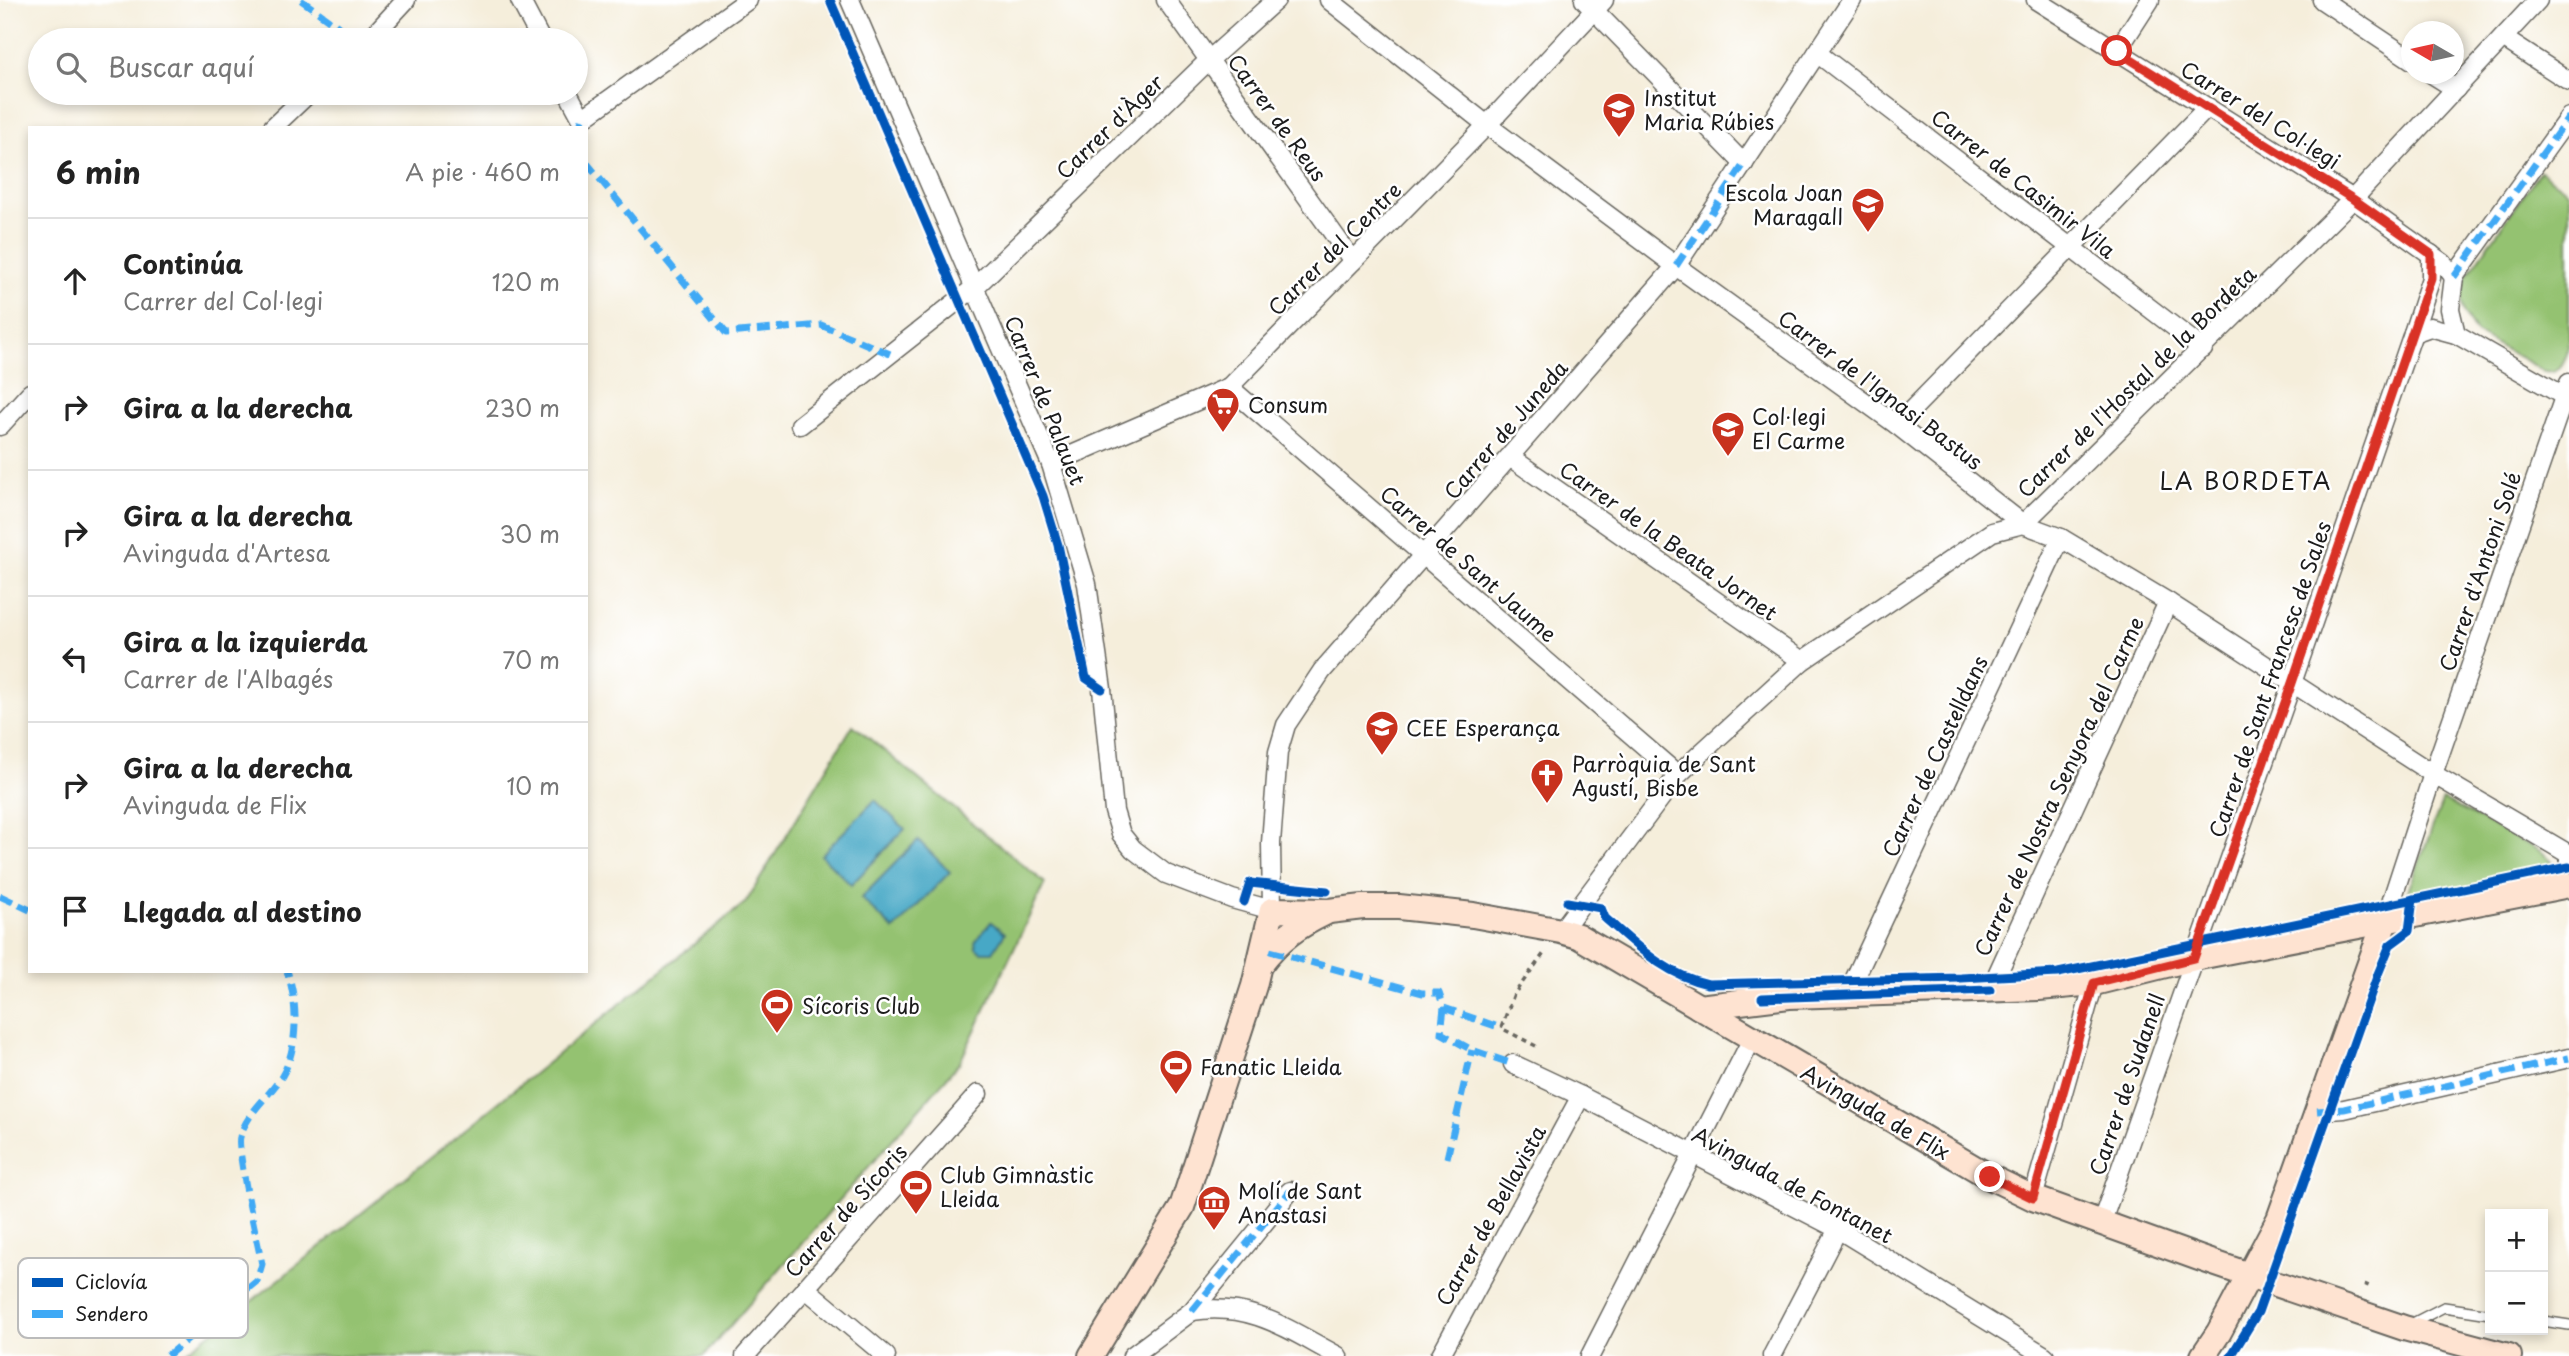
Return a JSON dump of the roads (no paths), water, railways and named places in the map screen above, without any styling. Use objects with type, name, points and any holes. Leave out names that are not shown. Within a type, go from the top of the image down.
[{"type":"main road","points":[[1699,1007],[1762,998],[2039,988],[2094,983],[2194,958],[2569,885]]},
{"type":"main road","name":"Avinguda de Flix","points":[[1329,911],[1399,907],[1472,915],[1561,930],[1593,943],[1990,1177],[2033,1198],[2404,1328],[2509,1356]]},
{"type":"main road","points":[[1091,1356],[1182,1207],[1254,986],[1272,909],[1329,911]]},
{"type":"main road","points":[[1258,967],[1275,944],[1299,925],[1329,911]]},
{"type":"main road","points":[[2203,1356],[2279,1219],[2385,921]]},
{"type":"street","points":[[380,28],[406,0]]},
{"type":"street","points":[[520,0],[535,28]]},
{"type":"street","points":[[574,105],[582,119],[748,0]]},
{"type":"street","name":"Carrer de Palauet","points":[[850,0],[1051,464],[1087,584],[1102,689],[1114,811],[1121,834],[1133,849],[1166,874],[1272,909]]},
{"type":"street","name":"Carrer de Reus","points":[[1166,0],[1353,261]]},
{"type":"street","name":"Carrer d'Àger","points":[[800,425],[975,287],[1209,60],[1276,0]]},
{"type":"street","name":"Carrer de l'Ignasi Bastus","points":[[1329,0],[1487,125],[1676,267],[1897,425],[2023,524],[2061,538],[2168,602],[2433,774],[2568,853]]},
{"type":"street","name":"Carrer de Juneda","points":[[1272,909],[1271,843],[1278,752],[1286,724],[1322,670],[1676,267],[1852,0]]},
{"type":"street","name":"Carrer del Col·legi","points":[[2036,0],[2353,199],[2443,263],[2454,276]]},
{"type":"street","points":[[2117,51],[2150,0]]},
{"type":"street","points":[[2322,0],[2401,53]]},
{"type":"street","name":"Carrer de l'Hostal de la Bordeta","points":[[1561,930],[1678,775],[1802,661],[1992,532],[2023,524],[2353,199],[2538,0]]},
{"type":"street","points":[[1594,4],[1744,164]]},
{"type":"street","name":"Carrer del Centre","points":[[1051,464],[1229,387],[1487,125],[1594,4]]},
{"type":"street","points":[[2503,38],[2569,81]]},
{"type":"street","name":"Carrer de Casimir Vila","points":[[1817,53],[2203,349]]},
{"type":"street","points":[[2448,84],[2456,89]]},
{"type":"street","points":[[274,126],[296,105]]},
{"type":"street","points":[[1897,425],[2208,107]]},
{"type":"street","points":[[2456,334],[2450,309],[2454,276],[2569,117]]},
{"type":"street","name":"Carrer de Sant Francesc de Sales","points":[[2194,958],[2413,333],[2431,278],[2431,254]]},
{"type":"street","points":[[2413,333],[2430,327],[2456,334],[2567,393]]},
{"type":"street","name":"Carrer de Sant Jaume","points":[[1229,387],[1678,775]]},
{"type":"street","name":"Carrer d'Antoni Solé","points":[[2385,921],[2433,774],[2567,393]]},
{"type":"street","points":[[0,426],[28,395]]},
{"type":"street","name":"Carrer de la Beata Jornet","points":[[1510,457],[1802,661]]},
{"type":"street","name":"Carrer de Castelldans","points":[[1848,993],[2061,538]]},
{"type":"street","name":"Carrer de Nostra Senyora del Carme","points":[[1990,990],[2168,602]]},
{"type":"street","name":"Carrer de Sudanell","points":[[2101,1224],[2194,958]]},
{"type":"street","points":[[2033,1198],[2094,983]]},
{"type":"street","points":[[1590,1356],[1752,1039]]},
{"type":"street","points":[[2317,1111],[2344,1108],[2569,1058]]},
{"type":"street","name":"Avinguda de Fontanet","points":[[1513,1064],[1581,1096],[1838,1229],[2045,1356]]},
{"type":"street","name":"Carrer de Sícoris","points":[[746,1356],[978,1094]]},
{"type":"street","name":"Carrer de Bellavista","points":[[1440,1356],[1581,1096]]},
{"type":"street","points":[[1132,1356],[1192,1311],[1290,1191]]},
{"type":"street","points":[[1772,1356],[1838,1229]]},
{"type":"street","points":[[805,1288],[886,1356]]},
{"type":"street","points":[[1192,1311],[1226,1308],[1256,1314],[1338,1356]]},
{"type":"lane","points":[[2404,1328],[2444,1307],[2485,1313]]},
{"type":"lane","points":[[2548,1322],[2569,1325]]},
{"type":"water","points":[[875,800],[905,829],[851,885],[821,855]]},
{"type":"water","points":[[918,840],[950,872],[894,930],[861,898]]},
{"type":"water","points":[[991,922],[1005,933],[993,952],[981,952],[976,948],[975,942]]},
{"type":"place","name":"Institut Maria Rúbies","points":[[1619,139]]},
{"type":"place","name":"Escola Joan Maragall","points":[[1868,234]]},
{"type":"place","name":"Consum","points":[[1223,434]]},
{"type":"place","name":"Col·legi El Carme","points":[[1728,458]]},
{"type":"place","name":"CEE Esperança","points":[[1382,757]]},
{"type":"place","name":"Parròquia de Sant Agustí, Bisbe","points":[[1547,805]]},
{"type":"place","name":"Sícoris Club","points":[[777,1035]]},
{"type":"place","name":"Fanatic Lleida","points":[[1176,1096]]},
{"type":"place","name":"Club Gimnàstic Lleida","points":[[916,1216]]},
{"type":"place","name":"Molí de Sant Anastasi","points":[[1214,1232]]},
{"type":"district","name":"LA BORDETA","points":[[2246,480]]}]
